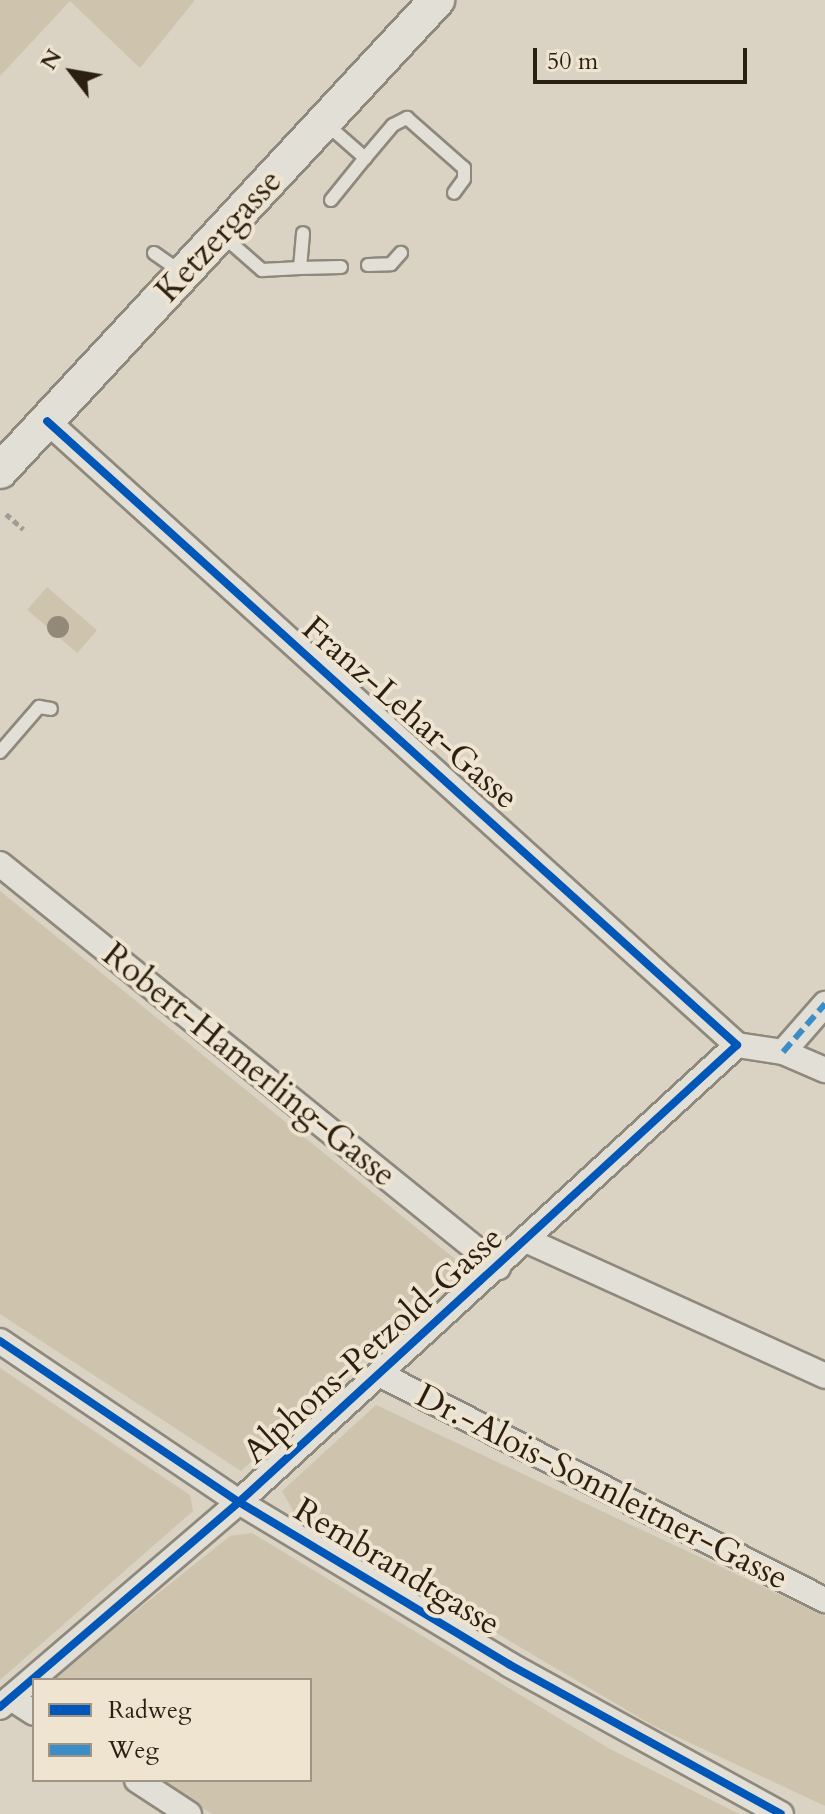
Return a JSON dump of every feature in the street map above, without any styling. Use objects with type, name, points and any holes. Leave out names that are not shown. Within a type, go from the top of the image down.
[{"type":"main road","name":"Ketzergasse","points":[[0,471],[437,0]]},
{"type":"street","name":"Franz-Lehar-Gasse","points":[[47,421],[737,1045]]},
{"type":"street","name":"Robert-Hamerling-Gasse","points":[[0,864],[498,1267]]},
{"type":"street","points":[[783,1052],[825,1004]]},
{"type":"street","points":[[737,1045],[783,1052],[825,1070]]},
{"type":"street","name":"Alphons-Petzold-Gasse","points":[[34,1678],[239,1502],[528,1241],[737,1045]]},
{"type":"street","points":[[528,1241],[825,1376]]},
{"type":"street","name":"Rembrandtgasse","points":[[0,1341],[239,1502],[510,1665],[781,1814]]},
{"type":"street","name":"Dr.-Alois-Sonnleitner-Gasse","points":[[379,1374],[825,1600]]},
{"type":"street","name":"Alphons-Petzold-Gasse","points":[[6,1702],[32,1680]]},
{"type":"street","points":[[6,1702],[32,1712]]},
{"type":"street","points":[[140,1782],[189,1814]]},
{"type":"lane","points":[[331,200],[393,125],[407,118],[464,168],[464,179],[454,193]]},
{"type":"lane","points":[[324,122],[365,158]]},
{"type":"lane","points":[[300,268],[303,233]]},
{"type":"lane","points":[[221,234],[262,270],[341,267]]},
{"type":"lane","points":[[154,253],[184,274]]},
{"type":"lane","points":[[368,265],[391,264],[401,253]]},
{"type":"lane","points":[[0,752],[39,707],[51,709]]},
{"type":"path","points":[[6,514],[23,529]]},
{"type":"shaded area","points":[[0,0],[195,0],[140,68],[70,1],[0,76]]},
{"type":"shaded area","points":[[47,587],[97,630],[77,653],[27,610]]},
{"type":"shaded area","points":[[0,891],[455,1259],[457,1276],[241,1471],[0,1314]]},
{"type":"shaded area","points":[[0,1368],[190,1495],[193,1511],[0,1680]]},
{"type":"shaded area","points":[[376,1405],[825,1616],[825,1806],[652,1725],[295,1514],[282,1491]]},
{"type":"shaded area","points":[[252,1533],[610,1749],[739,1814],[212,1814],[161,1782],[312,1782],[312,1678],[56,1678],[56,1675],[230,1536]]},
{"type":"marked path","points":[[783,1052],[825,1004]]},
{"type":"cycle path","points":[[34,1678],[239,1502],[737,1045],[47,421]]},
{"type":"cycle path","points":[[0,1341],[239,1502],[510,1665],[781,1814]]},
{"type":"cycle path","points":[[0,1707],[32,1680]]}]
